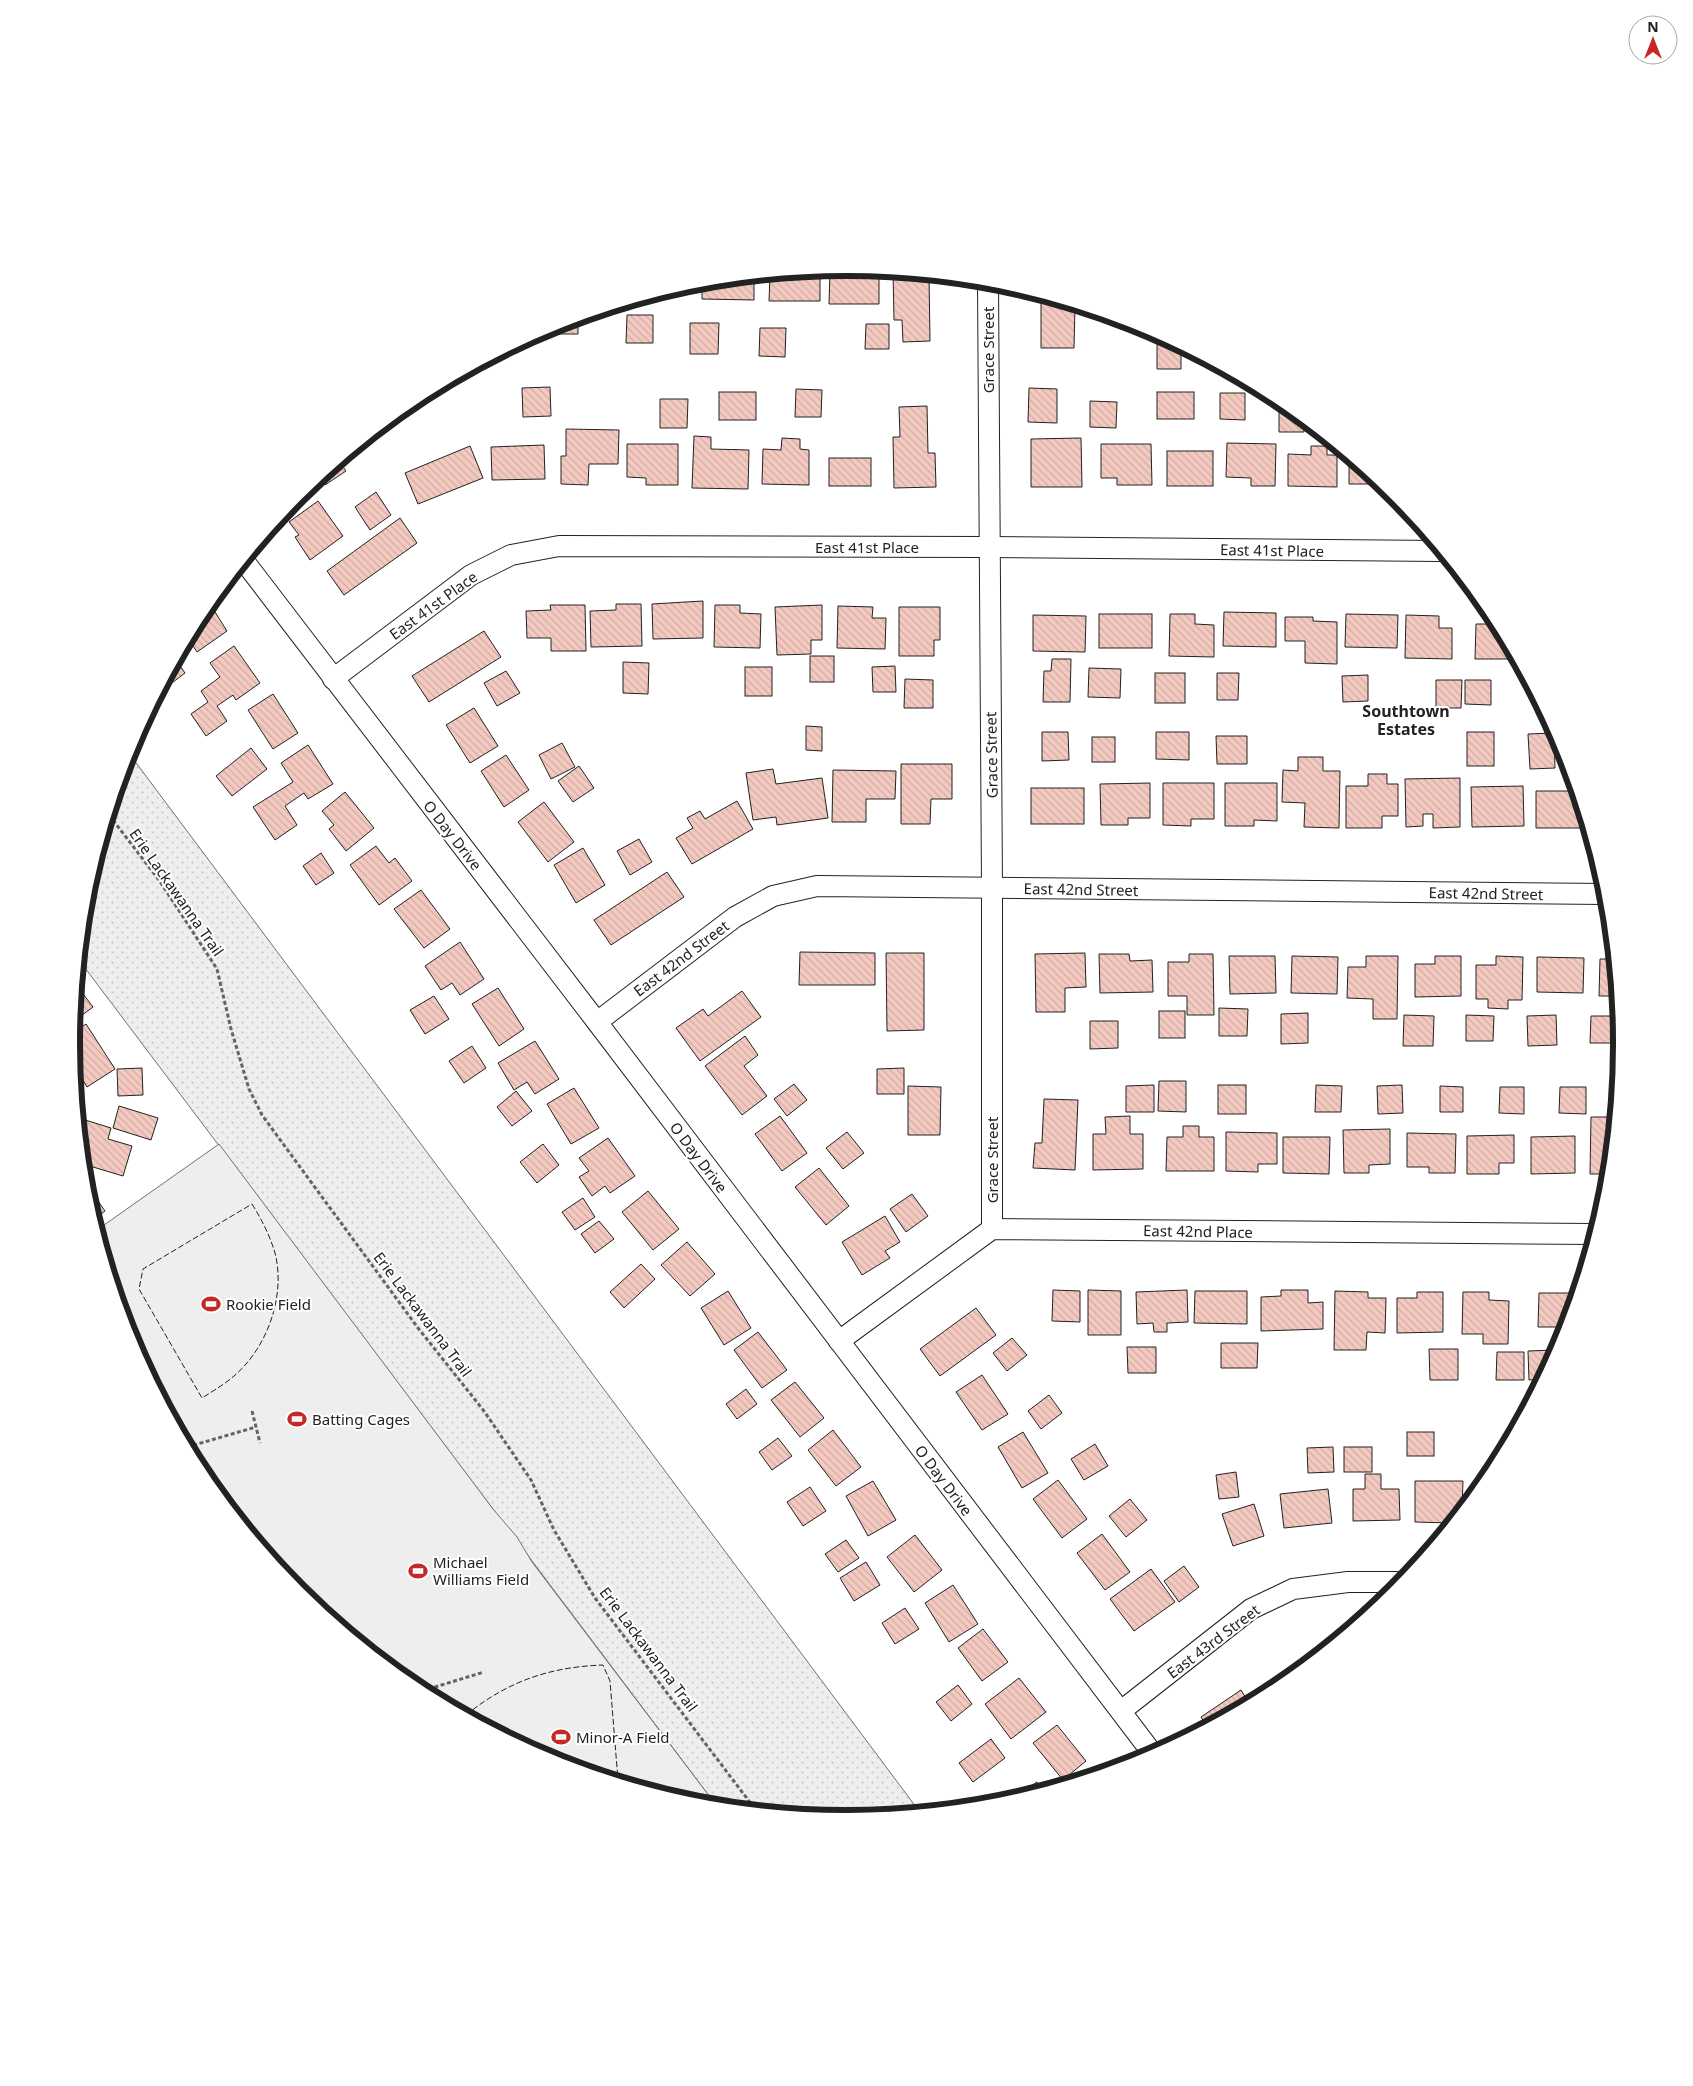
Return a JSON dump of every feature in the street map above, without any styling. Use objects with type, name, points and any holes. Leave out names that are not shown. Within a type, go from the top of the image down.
[{"type":"street","name":"Grace Street","points":[[988,290],[992,1229]]},
{"type":"street","name":"East 41st Place","points":[[333,679],[471,575],[511,555],[558,546],[1434,551]]},
{"type":"street","name":"O Day Drive","points":[[247,565],[1149,1747]]},
{"type":"street","name":"East 42nd Street","points":[[597,1022],[735,917],[773,896],[817,886],[1598,894]]},
{"type":"street","name":"East 42nd Place","points":[[992,1229],[1589,1234]]},
{"type":"street","points":[[839,1342],[992,1229]]},
{"type":"street","name":"East 43rd Street","points":[[1121,1711],[1251,1609],[1293,1589],[1348,1582],[1391,1582]]},
{"type":"path","name":"Erie Lackawanna Trail","points":[[114,821],[159,880],[217,969],[231,1029],[249,1089],[262,1116],[418,1328],[484,1411],[531,1480],[554,1530],[595,1598],[751,1803]]},
{"type":"path","points":[[252,1411],[260,1443]]},
{"type":"path","points":[[195,1445],[256,1427]]},
{"type":"path","points":[[433,1688],[484,1672]]},
{"type":"shaded area","points":[[134,760],[915,1806],[846,1810],[796,1808],[710,1797],[85,967],[95,893],[106,845]]},
{"type":"shaded area","points":[[219,1144],[493,1509],[517,1537],[532,1562],[710,1797],[648,1783],[600,1769],[553,1751],[507,1730],[463,1707],[421,1680],[380,1651],[341,1619],[270,1548],[238,1510],[209,1469],[159,1382],[138,1336],[121,1289],[103,1226]]},
{"type":"building","points":[[820,277],[820,301],[769,301],[770,281]]},
{"type":"building","points":[[830,277],[879,277],[879,304],[829,304]]},
{"type":"building","points":[[893,278],[929,281],[930,341],[903,342],[902,320],[894,320]]},
{"type":"building","points":[[754,282],[754,300],[702,299],[702,290]]},
{"type":"building","points":[[1041,302],[1075,312],[1074,348],[1041,348]]},
{"type":"building","points":[[627,315],[653,315],[653,343],[626,343]]},
{"type":"building","points":[[690,323],[719,323],[718,354],[690,354]]},
{"type":"building","points":[[866,324],[889,324],[889,349],[865,349]]},
{"type":"building","points":[[578,325],[578,334],[559,333]]},
{"type":"building","points":[[760,328],[786,328],[785,357],[759,356]]},
{"type":"building","points":[[1157,344],[1181,354],[1181,369],[1157,369]]},
{"type":"building","points":[[550,387],[551,416],[523,417],[522,388]]},
{"type":"building","points":[[1029,388],[1057,389],[1057,423],[1028,422]]},
{"type":"building","points":[[796,389],[822,390],[821,417],[795,417]]},
{"type":"building","points":[[719,392],[756,392],[756,420],[719,420]]},
{"type":"building","points":[[1157,392],[1194,392],[1194,419],[1157,419]]},
{"type":"building","points":[[1220,393],[1245,393],[1245,420],[1220,419]]},
{"type":"building","points":[[660,399],[688,399],[687,428],[660,428]]},
{"type":"building","points":[[1090,401],[1117,402],[1116,428],[1090,427]]},
{"type":"building","points":[[927,406],[928,453],[935,453],[936,487],[894,488],[893,437],[900,437],[899,407]]},
{"type":"building","points":[[1279,411],[1304,429],[1304,432],[1279,432]]},
{"type":"building","points":[[566,429],[619,430],[618,464],[589,464],[588,485],[561,484],[561,456],[566,456]]},
{"type":"building","points":[[694,436],[711,437],[711,449],[749,450],[748,489],[692,488]]},
{"type":"building","points":[[782,438],[800,439],[800,449],[809,450],[809,485],[762,484],[763,449],[781,450]]},
{"type":"building","points":[[1081,438],[1082,487],[1031,487],[1031,439]]},
{"type":"building","points":[[1227,443],[1276,444],[1275,486],[1251,486],[1251,478],[1226,477]]},
{"type":"building","points":[[627,444],[678,444],[678,485],[646,485],[646,478],[627,477]]},
{"type":"building","points":[[1101,444],[1151,444],[1152,485],[1117,485],[1117,478],[1101,478]]},
{"type":"building","points":[[544,445],[545,479],[492,480],[491,447]]},
{"type":"building","points":[[470,446],[483,478],[418,504],[405,473]]},
{"type":"building","points":[[1311,446],[1326,446],[1327,455],[1337,455],[1337,487],[1288,486],[1288,454],[1311,455]]},
{"type":"building","points":[[1167,451],[1213,451],[1213,486],[1167,486]]},
{"type":"building","points":[[829,458],[871,458],[871,486],[829,486]]},
{"type":"building","points":[[1349,465],[1370,484],[1349,484]]},
{"type":"building","points":[[342,466],[346,471],[325,485],[324,483]]},
{"type":"building","points":[[376,492],[391,515],[370,530],[355,507]]},
{"type":"building","points":[[318,501],[343,536],[310,560],[295,537],[299,535],[289,522]]},
{"type":"building","points":[[400,518],[417,543],[344,595],[327,571]]},
{"type":"building","points":[[703,601],[703,638],[653,639],[652,604]]},
{"type":"building","points":[[616,604],[641,604],[642,646],[591,647],[590,611],[616,610]]},
{"type":"building","points":[[550,605],[585,605],[586,651],[551,651],[551,638],[527,638],[526,611],[551,610]]},
{"type":"building","points":[[715,605],[740,605],[740,613],[761,614],[760,648],[714,647]]},
{"type":"building","points":[[822,605],[822,640],[811,640],[811,654],[777,655],[775,607]]},
{"type":"building","points":[[838,606],[873,607],[872,618],[886,618],[885,649],[837,648]]},
{"type":"building","points":[[899,607],[940,607],[940,640],[934,640],[934,656],[899,656]]},
{"type":"building","points":[[215,612],[227,631],[197,652],[192,645],[209,617]]},
{"type":"building","points":[[1224,612],[1276,613],[1276,647],[1223,646]]},
{"type":"building","points":[[1099,614],[1152,614],[1152,648],[1099,648]]},
{"type":"building","points":[[1170,614],[1195,614],[1195,624],[1214,625],[1214,657],[1169,656]]},
{"type":"building","points":[[1346,614],[1398,615],[1397,648],[1345,647]]},
{"type":"building","points":[[1033,615],[1086,616],[1085,652],[1033,651]]},
{"type":"building","points":[[1406,615],[1439,616],[1439,628],[1452,628],[1452,659],[1405,658]]},
{"type":"building","points":[[1285,617],[1313,617],[1313,621],[1337,622],[1337,664],[1305,663],[1305,641],[1285,641]]},
{"type":"building","points":[[1476,624],[1488,624],[1509,659],[1475,659]]},
{"type":"building","points":[[484,631],[501,657],[429,702],[412,676]]},
{"type":"building","points":[[234,646],[260,683],[236,700],[233,695],[217,706],[227,721],[206,736],[191,714],[208,702],[201,691],[220,677],[210,663]]},
{"type":"building","points":[[810,656],[834,656],[834,682],[810,682]]},
{"type":"building","points":[[1052,659],[1071,659],[1070,702],[1043,702],[1044,671],[1051,671]]},
{"type":"building","points":[[623,662],[649,663],[648,694],[623,693]]},
{"type":"building","points":[[180,666],[185,673],[169,685]]},
{"type":"building","points":[[895,666],[896,692],[873,692],[872,667]]},
{"type":"building","points":[[745,667],[772,667],[772,696],[745,696]]},
{"type":"building","points":[[1089,668],[1121,669],[1120,698],[1088,697]]},
{"type":"building","points":[[506,671],[520,693],[497,706],[484,683]]},
{"type":"building","points":[[1155,673],[1185,673],[1185,703],[1155,703]]},
{"type":"building","points":[[1217,673],[1239,673],[1238,700],[1217,700]]},
{"type":"building","points":[[1368,675],[1368,701],[1343,702],[1342,676]]},
{"type":"building","points":[[905,679],[933,680],[933,708],[904,708]]},
{"type":"building","points":[[1436,680],[1462,680],[1461,708],[1436,708]]},
{"type":"building","points":[[1465,680],[1491,680],[1491,705],[1465,704]]},
{"type":"building","points":[[273,694],[298,733],[273,749],[248,710]]},
{"type":"building","points":[[474,708],[498,746],[470,763],[446,725]]},
{"type":"building","points":[[806,726],[822,727],[822,751],[806,750]]},
{"type":"building","points":[[1042,732],[1068,732],[1069,760],[1042,761]]},
{"type":"building","points":[[1156,732],[1189,732],[1189,760],[1156,759]]},
{"type":"building","points":[[1467,732],[1494,732],[1494,766],[1467,766]]},
{"type":"building","points":[[1547,733],[1554,749],[1555,768],[1530,769],[1528,734]]},
{"type":"building","points":[[1216,736],[1247,736],[1247,764],[1217,764]]},
{"type":"building","points":[[1092,737],[1115,737],[1115,762],[1092,762]]},
{"type":"building","points":[[562,743],[575,767],[551,779],[539,755]]},
{"type":"building","points":[[308,745],[333,784],[308,799],[304,793],[285,806],[297,825],[275,840],[253,807],[293,782],[281,763]]},
{"type":"building","points":[[251,748],[267,769],[232,796],[216,776]]},
{"type":"building","points":[[506,755],[529,790],[504,807],[481,771]]},
{"type":"building","points":[[1298,757],[1323,757],[1323,771],[1340,771],[1339,828],[1304,827],[1305,803],[1282,802],[1283,770],[1298,771]]},
{"type":"building","points":[[901,764],[952,764],[952,799],[931,799],[930,824],[901,824]]},
{"type":"building","points":[[579,766],[594,788],[573,802],[558,781]]},
{"type":"building","points":[[773,769],[776,784],[822,778],[828,818],[777,825],[776,817],[753,820],[746,773]]},
{"type":"building","points":[[833,770],[896,771],[895,799],[866,799],[866,822],[832,822]]},
{"type":"building","points":[[1368,774],[1387,774],[1387,784],[1398,784],[1398,816],[1382,816],[1382,828],[1346,828],[1346,786],[1368,786]]},
{"type":"building","points":[[1460,778],[1460,827],[1433,828],[1433,814],[1423,814],[1423,826],[1406,827],[1405,779]]},
{"type":"building","points":[[1150,783],[1150,818],[1128,818],[1128,825],[1101,825],[1100,784]]},
{"type":"building","points":[[1163,783],[1214,783],[1214,819],[1191,819],[1191,826],[1163,825]]},
{"type":"building","points":[[1225,783],[1277,783],[1277,821],[1254,820],[1254,826],[1225,826]]},
{"type":"building","points":[[1523,786],[1524,826],[1472,827],[1471,787]]},
{"type":"building","points":[[1031,788],[1084,788],[1084,824],[1031,824]]},
{"type":"building","points":[[1536,791],[1570,791],[1582,828],[1536,828]]},
{"type":"building","points":[[345,792],[374,828],[346,851],[329,829],[334,825],[322,811]]},
{"type":"building","points":[[737,801],[753,829],[692,864],[676,838],[693,828],[687,818],[700,811],[705,819]]},
{"type":"building","points":[[544,802],[574,842],[548,862],[518,822]]},
{"type":"building","points":[[639,839],[652,862],[630,875],[617,851]]},
{"type":"building","points":[[376,846],[389,863],[395,858],[412,881],[379,905],[350,865]]},
{"type":"building","points":[[583,848],[605,885],[576,903],[554,865]]},
{"type":"building","points":[[321,853],[334,873],[316,885],[303,866]]},
{"type":"building","points":[[667,872],[684,897],[611,945],[594,920]]},
{"type":"building","points":[[421,890],[450,929],[424,948],[394,909]]},
{"type":"building","points":[[460,942],[484,979],[460,995],[452,983],[441,990],[425,966]]},
{"type":"building","points":[[800,952],[875,953],[875,985],[799,985]]},
{"type":"building","points":[[886,953],[924,953],[924,1030],[887,1031]]},
{"type":"building","points":[[1085,953],[1086,987],[1065,988],[1065,1012],[1036,1012],[1035,954]]},
{"type":"building","points":[[1099,954],[1129,954],[1130,961],[1152,960],[1153,992],[1100,993]]},
{"type":"building","points":[[1189,954],[1213,954],[1214,1015],[1187,1015],[1187,996],[1168,996],[1168,962],[1189,962]]},
{"type":"building","points":[[1229,956],[1275,956],[1276,993],[1230,994]]},
{"type":"building","points":[[1292,956],[1338,957],[1337,994],[1291,993]]},
{"type":"building","points":[[1366,956],[1398,956],[1397,1019],[1373,1019],[1373,999],[1347,998],[1348,967],[1366,967]]},
{"type":"building","points":[[1435,956],[1461,956],[1461,996],[1415,997],[1415,964],[1435,964]]},
{"type":"building","points":[[1496,956],[1523,957],[1522,1000],[1508,1000],[1508,1009],[1488,1008],[1488,999],[1476,999],[1476,965],[1496,965]]},
{"type":"building","points":[[1537,957],[1584,958],[1583,993],[1537,992]]},
{"type":"building","points":[[1600,959],[1608,959],[1611,996],[1599,996]]},
{"type":"building","points":[[498,988],[524,1029],[499,1046],[472,1004]]},
{"type":"building","points":[[742,991],[761,1017],[700,1061],[676,1028],[703,1009],[708,1016]]},
{"type":"building","points":[[82,993],[93,1007],[81,1016]]},
{"type":"building","points":[[434,996],[449,1019],[425,1034],[410,1010]]},
{"type":"building","points":[[1219,1008],[1248,1009],[1247,1036],[1219,1036]]},
{"type":"building","points":[[1159,1011],[1185,1011],[1185,1038],[1159,1038]]},
{"type":"building","points":[[1308,1013],[1308,1043],[1281,1044],[1281,1014]]},
{"type":"building","points":[[1404,1015],[1434,1016],[1433,1046],[1403,1046]]},
{"type":"building","points":[[1466,1015],[1494,1016],[1493,1041],[1466,1041]]},
{"type":"building","points":[[1556,1015],[1557,1045],[1528,1046],[1527,1016]]},
{"type":"building","points":[[1591,1016],[1612,1016],[1613,1043],[1590,1043]]},
{"type":"building","points":[[1090,1021],[1118,1021],[1118,1048],[1090,1049]]},
{"type":"building","points":[[86,1024],[115,1069],[87,1087],[81,1078],[81,1027]]},
{"type":"building","points":[[745,1036],[758,1055],[744,1066],[767,1096],[742,1115],[705,1066]]},
{"type":"building","points":[[535,1041],[559,1079],[535,1094],[527,1082],[514,1090],[498,1063]]},
{"type":"building","points":[[472,1046],[486,1068],[464,1083],[449,1061]]},
{"type":"building","points":[[142,1068],[143,1095],[118,1096],[117,1069]]},
{"type":"building","points":[[904,1068],[904,1094],[877,1094],[877,1069]]},
{"type":"building","points":[[1159,1081],[1186,1081],[1186,1112],[1158,1111]]},
{"type":"building","points":[[794,1084],[807,1100],[787,1116],[774,1099]]},
{"type":"building","points":[[1154,1085],[1154,1112],[1126,1112],[1126,1086]]},
{"type":"building","points":[[1218,1085],[1246,1085],[1246,1114],[1218,1114]]},
{"type":"building","points":[[1316,1085],[1342,1086],[1341,1112],[1315,1112]]},
{"type":"building","points":[[1402,1085],[1403,1113],[1378,1114],[1377,1086]]},
{"type":"building","points":[[908,1086],[941,1087],[940,1135],[908,1135]]},
{"type":"building","points":[[1440,1086],[1463,1087],[1463,1112],[1440,1112]]},
{"type":"building","points":[[1500,1087],[1524,1087],[1524,1114],[1499,1113]]},
{"type":"building","points":[[1560,1087],[1586,1087],[1586,1114],[1559,1113]]},
{"type":"building","points":[[574,1088],[599,1128],[571,1144],[547,1104]]},
{"type":"building","points":[[516,1091],[532,1111],[512,1126],[497,1107]]},
{"type":"building","points":[[1044,1099],[1078,1100],[1075,1170],[1033,1168],[1035,1143],[1042,1143]]},
{"type":"building","points":[[119,1106],[158,1118],[151,1140],[113,1128]]},
{"type":"building","points":[[780,1116],[807,1153],[782,1171],[755,1134]]},
{"type":"building","points":[[1130,1116],[1130,1134],[1143,1134],[1143,1169],[1093,1170],[1093,1134],[1106,1134],[1105,1117]]},
{"type":"building","points":[[1591,1117],[1609,1117],[1601,1174],[1590,1174]]},
{"type":"building","points":[[85,1120],[111,1128],[108,1139],[132,1146],[123,1176],[91,1166]]},
{"type":"building","points":[[1183,1126],[1199,1126],[1199,1137],[1214,1137],[1214,1171],[1166,1171],[1167,1137],[1183,1137]]},
{"type":"building","points":[[1390,1129],[1390,1164],[1369,1165],[1369,1173],[1344,1173],[1343,1130]]},
{"type":"building","points":[[847,1132],[864,1153],[843,1169],[826,1148]]},
{"type":"building","points":[[1226,1132],[1277,1133],[1277,1164],[1258,1164],[1258,1172],[1226,1171]]},
{"type":"building","points":[[1407,1133],[1456,1134],[1455,1173],[1429,1173],[1429,1167],[1407,1167]]},
{"type":"building","points":[[1514,1135],[1514,1163],[1499,1163],[1499,1174],[1467,1174],[1467,1136]]},
{"type":"building","points":[[1575,1136],[1575,1173],[1531,1174],[1531,1137]]},
{"type":"building","points":[[1283,1137],[1330,1137],[1329,1174],[1283,1173]]},
{"type":"building","points":[[608,1138],[635,1176],[610,1193],[605,1186],[592,1196],[579,1177],[589,1171],[579,1158]]},
{"type":"building","points":[[543,1144],[559,1165],[537,1183],[520,1162]]},
{"type":"building","points":[[819,1168],[849,1206],[826,1225],[795,1187]]},
{"type":"building","points":[[648,1191],[679,1229],[653,1250],[622,1212]]},
{"type":"building","points":[[912,1194],[928,1216],[906,1232],[890,1209]]},
{"type":"building","points":[[583,1198],[595,1217],[575,1230],[562,1212]]},
{"type":"building","points":[[96,1199],[105,1211],[100,1215]]},
{"type":"building","points":[[885,1216],[900,1242],[885,1251],[890,1258],[862,1275],[842,1242]]},
{"type":"building","points":[[599,1221],[614,1239],[595,1253],[581,1234]]},
{"type":"building","points":[[687,1242],[715,1274],[690,1296],[661,1265]]},
{"type":"building","points":[[641,1264],[655,1279],[624,1308],[610,1292]]},
{"type":"building","points":[[1053,1290],[1080,1291],[1080,1322],[1052,1321]]},
{"type":"building","points":[[1088,1290],[1121,1291],[1121,1335],[1088,1335]]},
{"type":"building","points":[[1187,1290],[1188,1322],[1167,1323],[1167,1332],[1154,1332],[1153,1323],[1137,1324],[1136,1292]]},
{"type":"building","points":[[1281,1290],[1308,1290],[1308,1303],[1323,1302],[1323,1329],[1261,1331],[1261,1297],[1281,1296]]},
{"type":"building","points":[[728,1291],[751,1328],[724,1345],[701,1308]]},
{"type":"building","points":[[1195,1291],[1247,1291],[1247,1324],[1194,1323]]},
{"type":"building","points":[[1335,1291],[1368,1292],[1368,1298],[1386,1298],[1385,1333],[1367,1332],[1366,1350],[1334,1350]]},
{"type":"building","points":[[1417,1292],[1443,1292],[1443,1332],[1397,1333],[1397,1298],[1417,1298]]},
{"type":"building","points":[[1463,1292],[1489,1292],[1489,1300],[1509,1301],[1508,1344],[1483,1344],[1483,1334],[1462,1334]]},
{"type":"building","points":[[1539,1293],[1571,1293],[1558,1327],[1538,1327]]},
{"type":"building","points":[[976,1308],[996,1335],[940,1376],[920,1349]]},
{"type":"building","points":[[758,1332],[787,1370],[762,1388],[734,1350]]},
{"type":"building","points":[[1012,1338],[1027,1355],[1007,1371],[993,1353]]},
{"type":"building","points":[[1221,1343],[1258,1343],[1257,1368],[1221,1368]]},
{"type":"building","points":[[1127,1347],[1156,1347],[1156,1373],[1128,1373]]},
{"type":"building","points":[[1429,1349],[1458,1349],[1458,1380],[1430,1380]]},
{"type":"building","points":[[1548,1350],[1535,1380],[1529,1380],[1528,1351]]},
{"type":"building","points":[[1497,1352],[1524,1352],[1524,1380],[1496,1380]]},
{"type":"building","points":[[982,1375],[1008,1414],[982,1430],[956,1392]]},
{"type":"building","points":[[795,1382],[824,1418],[800,1437],[771,1400]]},
{"type":"building","points":[[746,1389],[757,1404],[737,1419],[726,1404]]},
{"type":"building","points":[[1049,1395],[1062,1413],[1041,1429],[1028,1411]]},
{"type":"building","points":[[833,1430],[861,1467],[836,1486],[808,1450]]},
{"type":"building","points":[[1023,1432],[1048,1473],[1022,1488],[998,1447]]},
{"type":"building","points":[[1407,1432],[1434,1432],[1434,1456],[1407,1456]]},
{"type":"building","points":[[778,1438],[792,1456],[772,1470],[759,1452]]},
{"type":"building","points":[[1095,1444],[1108,1466],[1084,1480],[1071,1459]]},
{"type":"building","points":[[1333,1447],[1334,1472],[1308,1473],[1307,1448]]},
{"type":"building","points":[[1344,1447],[1372,1447],[1372,1472],[1344,1472]]},
{"type":"building","points":[[1236,1472],[1239,1497],[1219,1499],[1216,1475]]},
{"type":"building","points":[[1365,1474],[1381,1474],[1381,1489],[1399,1489],[1400,1520],[1353,1521],[1353,1489],[1365,1489]]},
{"type":"building","points":[[1058,1480],[1087,1519],[1062,1538],[1033,1499]]},
{"type":"building","points":[[873,1481],[896,1520],[868,1536],[846,1496]]},
{"type":"building","points":[[1415,1481],[1463,1481],[1462,1500],[1444,1523],[1415,1522]]},
{"type":"building","points":[[810,1487],[826,1511],[803,1526],[787,1502]]},
{"type":"building","points":[[1328,1489],[1332,1523],[1284,1528],[1280,1494]]},
{"type":"building","points":[[1130,1499],[1147,1520],[1126,1537],[1109,1516]]},
{"type":"building","points":[[1254,1504],[1264,1536],[1233,1546],[1222,1514]]},
{"type":"building","points":[[1102,1534],[1130,1572],[1105,1590],[1077,1553]]},
{"type":"building","points":[[915,1535],[942,1570],[914,1592],[887,1557]]},
{"type":"building","points":[[846,1540],[859,1558],[838,1572],[825,1554]]},
{"type":"building","points":[[866,1562],[880,1585],[854,1601],[840,1578]]},
{"type":"building","points":[[1184,1566],[1199,1587],[1179,1602],[1164,1581]]},
{"type":"building","points":[[1151,1569],[1175,1602],[1134,1631],[1110,1599]]},
{"type":"building","points":[[953,1585],[978,1624],[949,1642],[925,1603]]},
{"type":"building","points":[[905,1608],[919,1629],[895,1644],[882,1623]]},
{"type":"building","points":[[983,1629],[1008,1662],[982,1681],[958,1648]]},
{"type":"building","points":[[1019,1678],[1046,1712],[1011,1739],[985,1704]]},
{"type":"building","points":[[958,1685],[972,1704],[951,1721],[936,1702]]},
{"type":"building","points":[[1241,1690],[1245,1697],[1203,1721],[1201,1717]]},
{"type":"building","points":[[1057,1725],[1086,1761],[1067,1777],[1062,1778],[1033,1743]]},
{"type":"building","points":[[991,1739],[1005,1758],[973,1782],[959,1763]]},
{"type":"fence","points":[[252,1204],[271,1240],[275,1253],[278,1269],[276,1303],[264,1336],[246,1364],[230,1379],[202,1398],[139,1289],[143,1269],[252,1204]]},
{"type":"fence","points":[[471,1711],[498,1693],[530,1678],[565,1669],[603,1665],[610,1681],[618,1774]]},
{"type":"place","name":"Rookie Field","points":[[211,1304]]},
{"type":"place","name":"Batting Cages","points":[[297,1419]]},
{"type":"place","name":"Michael Williams Field","points":[[418,1571]]},
{"type":"place","name":"Minor-A Field","points":[[561,1737]]},
{"type":"district","name":"Southtown Estates","points":[[1406,720]]}]
